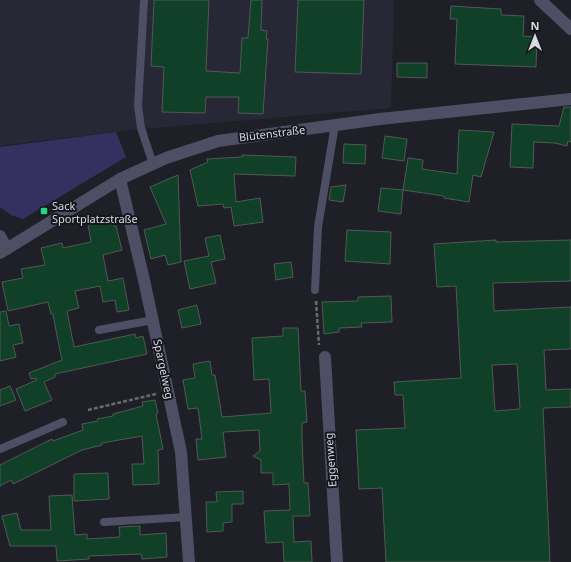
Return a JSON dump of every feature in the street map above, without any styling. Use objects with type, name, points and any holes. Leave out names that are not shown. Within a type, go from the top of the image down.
[{"type":"street","points":[[540,0],[571,29]]},
{"type":"street","name":"Blütenstraße","points":[[3,251],[120,179],[166,158],[218,141],[335,125],[571,99]]},
{"type":"street","name":"Spargelweg","points":[[120,179],[169,391],[181,452],[187,517],[189,562]]},
{"type":"street","points":[[0,236],[3,251]]},
{"type":"street","name":"Eggenweg","points":[[325,357],[337,562]]},
{"type":"lane","points":[[144,0],[138,106],[141,128],[153,164]]},
{"type":"lane","points":[[315,290],[318,227],[335,125]]},
{"type":"lane","points":[[99,330],[153,320]]},
{"type":"lane","points":[[0,449],[63,422]]},
{"type":"lane","points":[[104,522],[187,517]]},
{"type":"path","points":[[315,290],[318,343],[325,357]]},
{"type":"path","points":[[88,410],[169,391]]},
{"type":"shaded area","points":[[0,0],[394,0],[391,108],[130,130],[0,146]]},
{"type":"shaded area","points":[[116,132],[126,157],[23,219],[11,215],[0,207],[0,147]]},
{"type":"building","points":[[154,0],[209,0],[206,71],[240,73],[242,38],[248,38],[251,0],[262,0],[261,30],[267,31],[266,39],[268,39],[263,114],[238,113],[239,97],[206,97],[205,113],[162,112],[164,67],[151,66]]},
{"type":"building","points":[[298,0],[364,0],[361,74],[295,72]]},
{"type":"building","points":[[451,6],[501,9],[501,15],[524,16],[523,36],[537,37],[536,67],[455,64],[457,19],[450,19]]},
{"type":"building","points":[[397,63],[427,63],[427,78],[397,77]]},
{"type":"building","points":[[564,107],[571,107],[571,142],[568,141],[567,146],[555,143],[534,142],[533,168],[510,167],[512,124],[559,126]]},
{"type":"building","points":[[459,130],[494,132],[481,177],[473,175],[469,202],[444,198],[444,196],[403,190],[408,158],[423,160],[422,169],[457,174]]},
{"type":"building","points":[[385,136],[407,139],[404,161],[382,158]]},
{"type":"building","points":[[344,144],[366,145],[365,164],[343,163]]},
{"type":"building","points":[[242,155],[296,157],[295,176],[234,174],[236,202],[260,198],[263,222],[234,226],[231,207],[224,208],[223,204],[198,206],[190,170],[208,162],[207,159],[242,157]]},
{"type":"building","points":[[178,175],[181,262],[168,265],[165,255],[151,259],[144,230],[166,224],[150,187]]},
{"type":"building","points":[[346,185],[343,202],[329,200],[331,187]]},
{"type":"building","points":[[381,188],[403,190],[401,214],[378,211]]},
{"type":"building","points":[[112,216],[122,250],[103,255],[108,281],[123,278],[129,310],[117,312],[115,300],[103,302],[100,286],[75,291],[79,308],[67,311],[74,347],[135,334],[136,338],[143,336],[147,354],[55,374],[55,377],[44,382],[52,400],[25,411],[16,389],[37,380],[36,378],[31,379],[29,373],[62,360],[53,314],[51,314],[48,302],[8,311],[2,282],[23,278],[21,269],[45,265],[41,248],[62,243],[63,248],[91,242],[88,224],[94,223],[94,220]]},
{"type":"building","points":[[347,230],[391,232],[390,264],[345,261]]},
{"type":"building","points":[[220,235],[225,259],[211,262],[216,283],[190,289],[184,261],[209,256],[205,238]]},
{"type":"building","points":[[496,240],[496,242],[571,240],[571,281],[493,283],[494,311],[571,307],[571,349],[544,350],[546,390],[571,389],[571,407],[543,408],[550,562],[386,562],[382,488],[359,489],[356,430],[405,428],[403,395],[395,395],[394,382],[461,378],[456,286],[437,287],[434,244]],"holes":[[[517,364],[520,409],[495,411],[492,365]]]},
{"type":"building","points":[[291,262],[293,277],[276,280],[274,264]]},
{"type":"building","points":[[391,296],[392,322],[361,323],[362,327],[339,328],[339,332],[324,334],[322,302],[358,301],[358,297]]},
{"type":"building","points":[[197,305],[201,324],[182,328],[178,310]]},
{"type":"building","points":[[6,311],[9,326],[19,324],[23,343],[13,345],[16,357],[0,361],[0,312]]},
{"type":"building","points":[[283,328],[298,328],[301,391],[305,391],[307,422],[302,423],[302,440],[304,483],[308,483],[310,516],[293,516],[294,542],[311,541],[312,562],[284,562],[283,542],[266,543],[264,511],[290,510],[289,484],[273,485],[273,473],[261,473],[261,460],[253,456],[260,451],[259,430],[223,432],[226,457],[198,460],[196,439],[202,439],[198,408],[188,409],[183,380],[195,378],[193,364],[210,361],[212,375],[215,375],[222,417],[271,413],[269,379],[254,380],[252,338],[283,336]]},
{"type":"building","points":[[10,386],[16,400],[0,406],[0,390]]},
{"type":"building","points":[[155,400],[158,413],[156,414],[163,449],[158,450],[159,484],[133,485],[132,464],[144,464],[142,436],[102,443],[102,445],[82,450],[13,484],[11,480],[0,486],[0,465],[52,439],[53,441],[83,430],[82,424],[98,421],[97,419],[113,416],[113,414],[143,406],[142,402]]},
{"type":"building","points":[[108,473],[109,499],[74,501],[74,474]]},
{"type":"building","points":[[243,491],[243,504],[232,504],[232,522],[223,523],[223,531],[207,532],[206,502],[217,502],[216,492]]},
{"type":"building","points":[[72,495],[75,535],[87,534],[87,539],[120,537],[119,527],[140,526],[140,535],[166,533],[167,557],[142,559],[141,554],[89,556],[89,559],[57,561],[56,546],[10,546],[2,516],[17,513],[21,530],[51,530],[49,496]]},
{"type":"place","name":"Sack Sportplatzstraße","points":[[44,211]]}]
